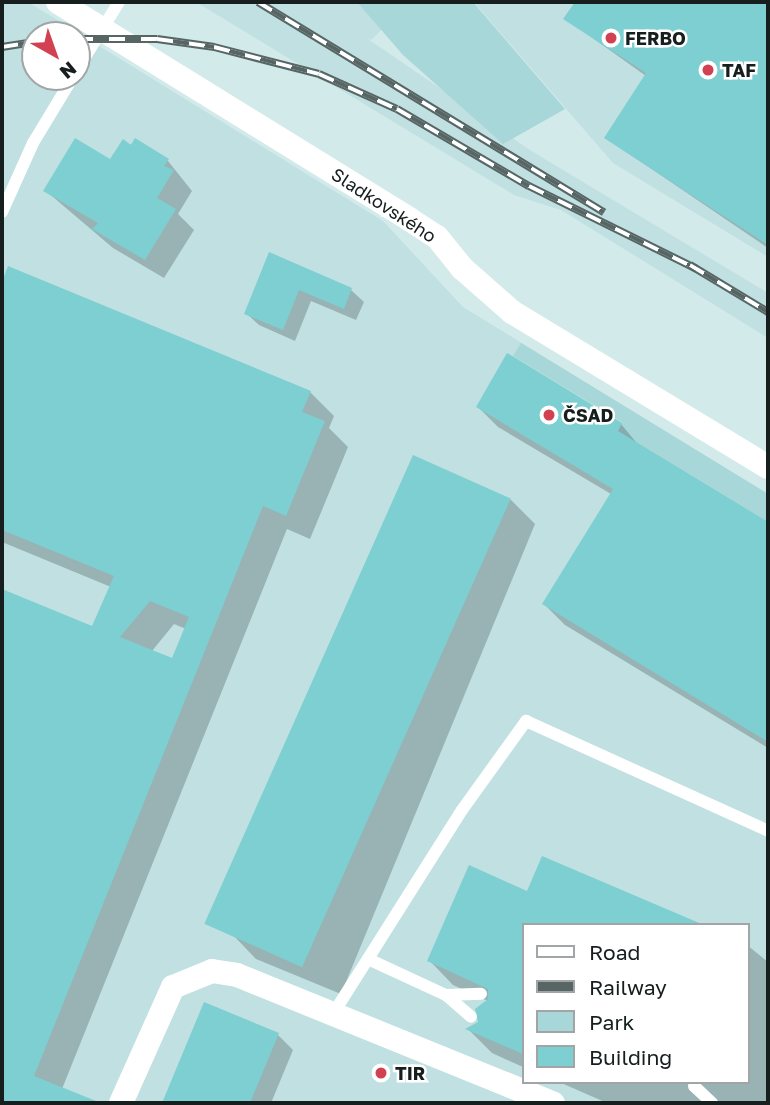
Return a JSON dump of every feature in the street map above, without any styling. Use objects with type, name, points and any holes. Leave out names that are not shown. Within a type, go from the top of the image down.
[{"type":"street","name":"Sladkovského","points":[[58,2],[437,237],[462,268],[512,312],[768,467]]},
{"type":"street","points":[[121,1103],[169,995],[192,977],[212,971],[237,975],[553,1103]]},
{"type":"lane","points":[[91,48],[119,2]]},
{"type":"lane","points":[[2,212],[33,143],[65,91]]},
{"type":"lane","points":[[333,1014],[462,810],[526,721],[768,831]]},
{"type":"lane","points":[[368,959],[446,995],[471,1017]]},
{"type":"lane","points":[[446,995],[481,995]]},
{"type":"lane","points":[[694,1086],[712,1103]]},
{"type":"shaded area","points":[[2,2],[28,2],[59,21],[21,21],[21,91],[91,91],[91,41],[383,221],[463,307],[768,494],[768,1103],[2,1103]]},
{"type":"shaded area","points":[[196,2],[411,2],[371,40],[365,37],[533,152],[768,293],[768,338],[561,210],[514,195]]},
{"type":"shaded area","points":[[474,2],[768,2],[768,257],[613,163]]},
{"type":"green space","points":[[357,2],[473,2],[565,109],[503,144],[403,55]]},
{"type":"green space","points":[[521,343],[768,494],[768,522],[616,433],[622,422],[513,356]]},
{"type":"building","name":"TAF","points":[[575,2],[768,2],[768,245],[604,138],[646,73],[563,19]]},
{"type":"building","points":[[75,138],[110,159],[123,139],[131,145],[135,138],[169,159],[164,166],[174,170],[157,198],[176,209],[145,260],[92,229],[98,223],[43,191]]},
{"type":"building","points":[[269,252],[352,288],[344,309],[299,290],[283,330],[244,314]]},
{"type":"building","points":[[8,266],[311,391],[302,412],[325,421],[286,516],[263,506],[34,1076],[101,1103],[2,1103],[2,589],[92,626],[114,576],[2,530],[2,282]],"holes":[[[150,601],[189,617],[172,658],[120,637]]]},
{"type":"building","points":[[507,353],[622,423],[618,431],[768,522],[768,742],[542,604],[613,489],[476,407]]},
{"type":"building","points":[[413,455],[511,499],[302,967],[204,924]]},
{"type":"building","points":[[542,856],[699,923],[522,923],[522,1054],[465,1029],[478,1022],[475,1009],[488,999],[488,989],[427,961],[469,865],[527,891]]},
{"type":"building","points":[[204,1002],[279,1033],[250,1103],[162,1103]]},
{"type":"railway","points":[[258,2],[604,212]]},
{"type":"railway","points":[[91,39],[157,39],[214,47],[319,74],[397,109],[529,186],[697,269]]},
{"type":"railway","points":[[2,47],[21,44]]},
{"type":"railway","points":[[690,265],[768,312]]},
{"type":"place","name":"FERBO","points":[[611,38]]},
{"type":"place","name":"TAF","points":[[708,70]]},
{"type":"place","name":"ČSAD","points":[[549,415]]},
{"type":"place","name":"TIR","points":[[381,1073]]}]
